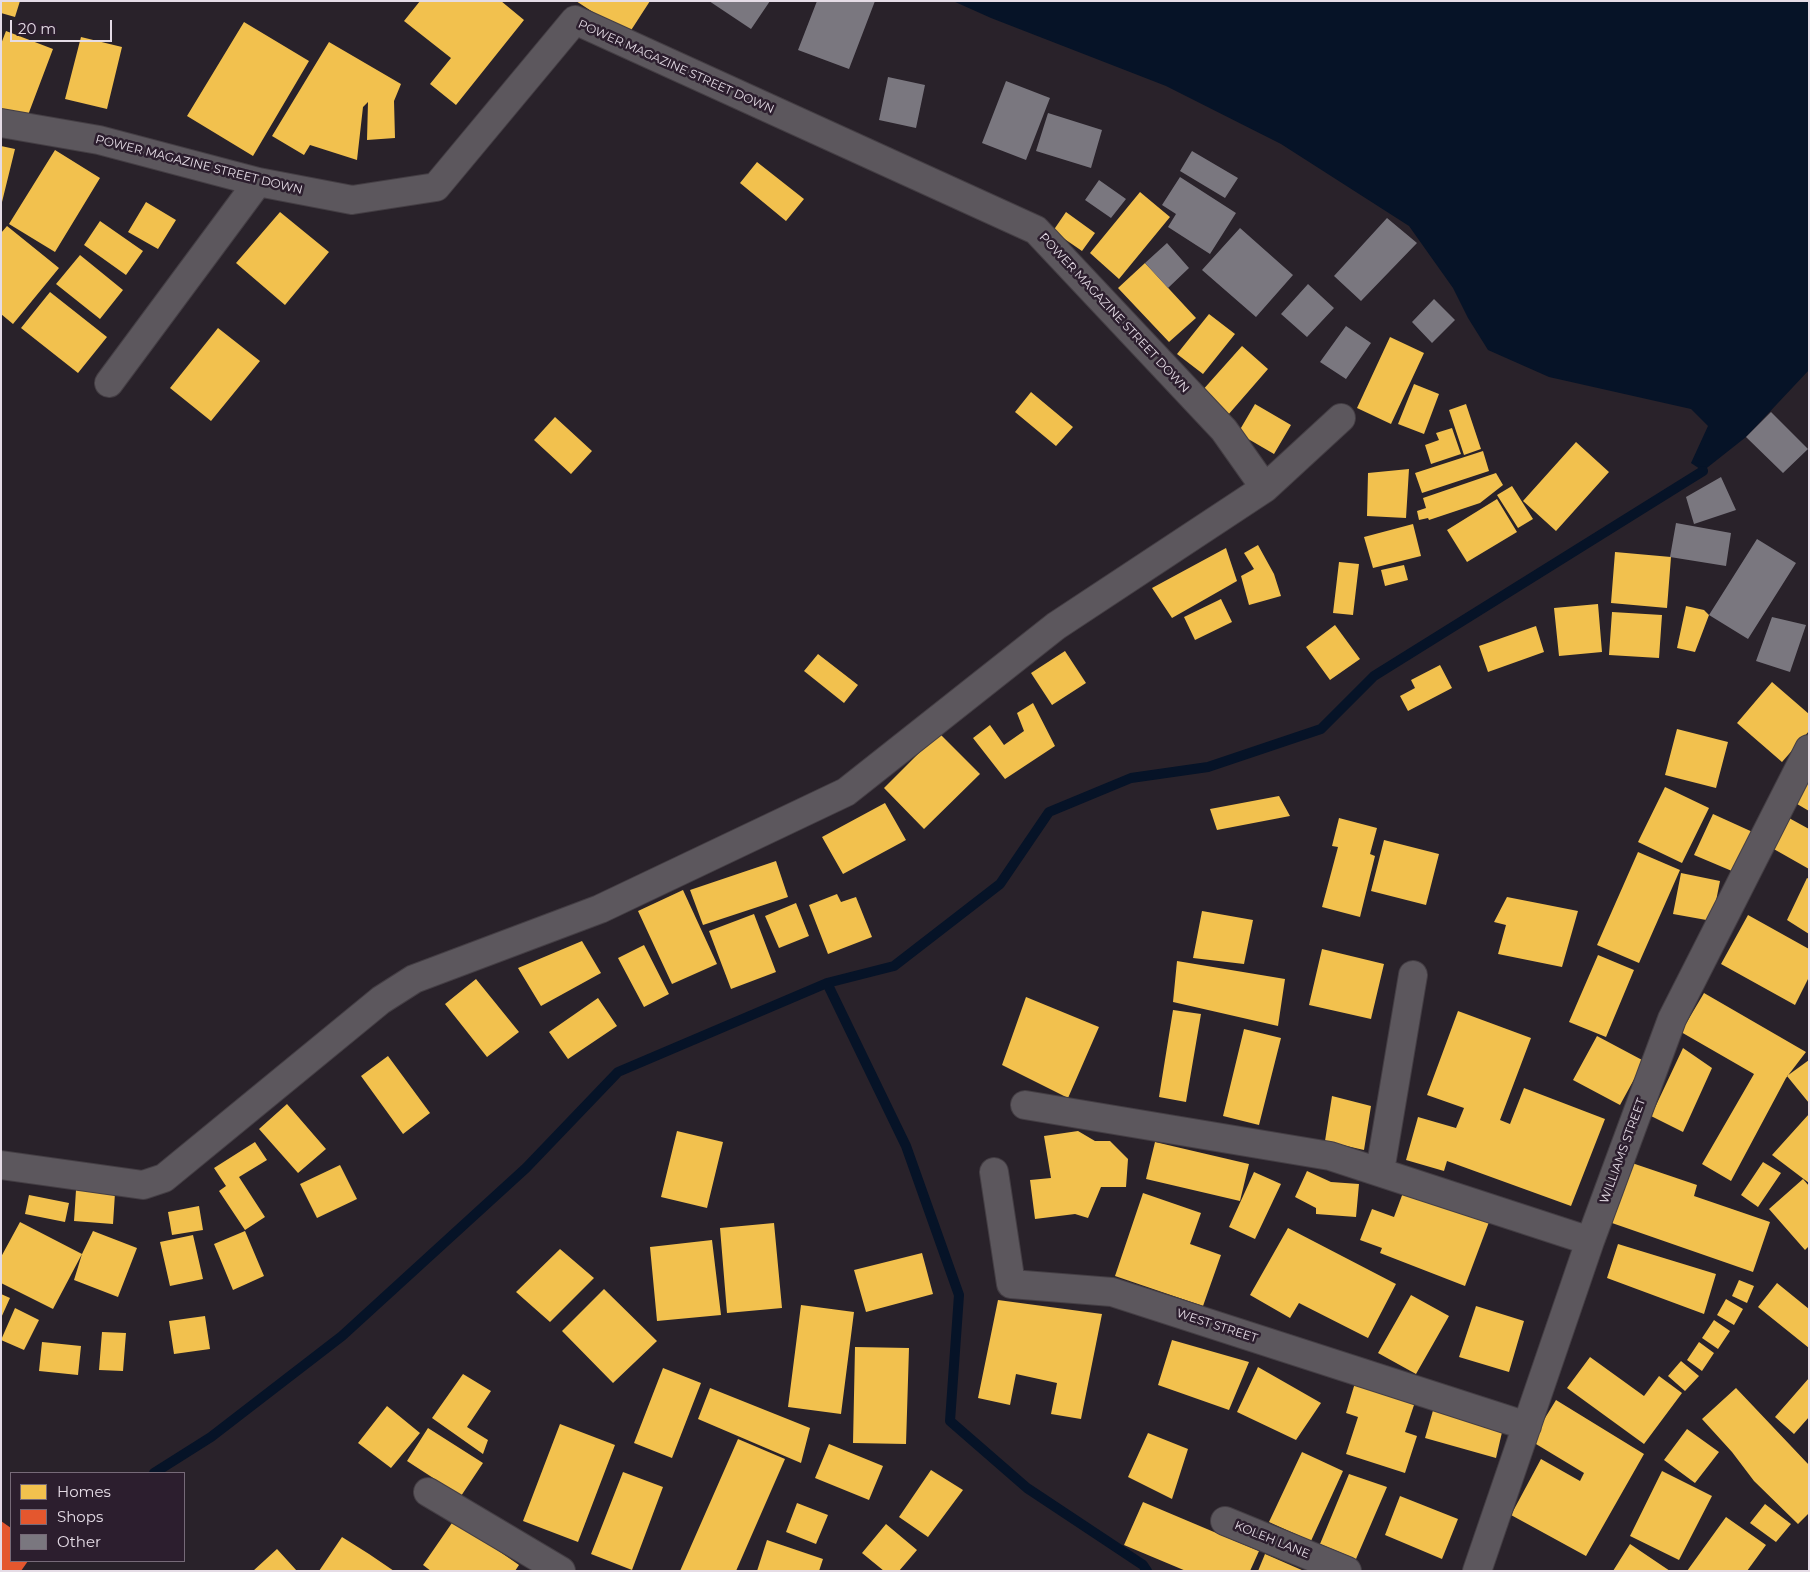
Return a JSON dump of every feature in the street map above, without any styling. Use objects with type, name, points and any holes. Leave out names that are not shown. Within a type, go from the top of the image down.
[{"type":"street","name":"POWER MAGAZINE STREET DOWN","points":[[1,123],[98,140],[258,182],[352,200],[436,187],[575,20],[1036,230],[1224,430],[1266,488]]},
{"type":"street","points":[[109,383],[258,182]]},
{"type":"street","points":[[1,1165],[143,1185],[164,1178],[380,1000],[414,979],[600,909],[846,792],[1056,626],[1266,488],[1341,418]]},
{"type":"street","name":"WILLIAMS STREET","points":[[1477,1571],[1590,1241],[1672,1019],[1809,749]]},
{"type":"street","points":[[1380,1171],[1413,975]]},
{"type":"street","points":[[1025,1105],[1330,1156],[1590,1241]]},
{"type":"street","name":"WEST STREET","points":[[994,1172],[1010,1284],[1112,1292],[1527,1426]]},
{"type":"street","points":[[428,1492],[561,1571]]},
{"type":"street","name":"KOLEH LANE","points":[[1225,1521],[1347,1571]]},
{"type":"water","points":[[953,1],[1809,1],[1809,370],[1746,437],[1703,471],[1691,463],[1708,426],[1691,409],[1549,377],[1488,350],[1468,318],[1453,288],[1409,226],[1281,144],[1166,86],[991,18]]},
{"type":"building: Homes","points":[[1,1],[20,1],[15,17],[1,13]]},
{"type":"building: Homes","points":[[420,1],[501,1],[524,20],[456,105],[430,84],[451,58],[404,21]]},
{"type":"building: Homes","points":[[576,1],[650,1],[628,35]]},
{"type":"building: Homes","points":[[244,22],[309,61],[253,156],[187,116]]},
{"type":"building: Homes","points":[[6,31],[53,49],[25,123],[1,114],[1,44]]},
{"type":"building: Homes","points":[[81,37],[122,47],[107,109],[65,99]]},
{"type":"building: Homes","points":[[329,42],[401,84],[394,101],[395,138],[367,140],[368,102],[363,107],[357,160],[310,145],[304,155],[272,136]]},
{"type":"building: Homes","points":[[1,146],[15,149],[2,202],[1,202]]},
{"type":"building: Homes","points":[[55,150],[100,178],[55,252],[9,224]]},
{"type":"building: Homes","points":[[757,162],[804,199],[786,221],[740,183]]},
{"type":"building: Homes","points":[[1140,192],[1170,217],[1119,279],[1090,253]]},
{"type":"building: Homes","points":[[146,202],[176,220],[158,249],[128,232]]},
{"type":"building: Homes","points":[[280,212],[329,252],[285,305],[236,263]]},
{"type":"building: Homes","points":[[1066,212],[1095,233],[1082,251],[1053,231]]},
{"type":"building: Homes","points":[[100,221],[143,251],[126,275],[84,245]]},
{"type":"building: Homes","points":[[7,226],[59,268],[13,324],[1,314],[1,233]]},
{"type":"building: Homes","points":[[80,255],[123,290],[100,319],[56,284]]},
{"type":"building: Homes","points":[[1145,263],[1196,318],[1169,342],[1118,288]]},
{"type":"building: Homes","points":[[50,292],[107,337],[78,373],[21,328]]},
{"type":"building: Homes","points":[[1209,314],[1235,334],[1203,374],[1177,354]]},
{"type":"building: Homes","points":[[218,328],[260,361],[211,421],[170,388]]},
{"type":"building: Homes","points":[[1390,337],[1424,353],[1391,424],[1357,408]]},
{"type":"building: Homes","points":[[1242,346],[1268,369],[1228,415],[1201,392]]},
{"type":"building: Homes","points":[[1414,384],[1439,394],[1424,434],[1398,424]]},
{"type":"building: Homes","points":[[1031,392],[1073,427],[1056,446],[1015,412]]},
{"type":"building: Homes","points":[[1255,404],[1291,425],[1274,454],[1238,433]]},
{"type":"building: Homes","points":[[1466,404],[1481,449],[1464,455],[1449,410]]},
{"type":"building: Homes","points":[[555,417],[592,451],[571,474],[534,440]]},
{"type":"building: Homes","points":[[1452,428],[1461,454],[1431,464],[1425,445],[1439,440],[1436,433]]},
{"type":"building: Homes","points":[[1576,442],[1609,472],[1556,531],[1523,501]]},
{"type":"building: Homes","points":[[1483,451],[1489,471],[1422,493],[1415,473]]},
{"type":"building: Homes","points":[[1409,469],[1406,518],[1367,516],[1368,473]]},
{"type":"building: Homes","points":[[1496,473],[1503,485],[1480,503],[1429,520],[1428,518],[1419,520],[1417,511],[1426,508],[1423,498]]},
{"type":"building: Homes","points":[[1512,486],[1533,519],[1518,528],[1497,495]]},
{"type":"building: Homes","points":[[1497,499],[1517,532],[1467,562],[1447,530]]},
{"type":"building: Homes","points":[[1413,524],[1421,556],[1373,568],[1364,537]]},
{"type":"building: Homes","points":[[1258,545],[1274,574],[1281,596],[1249,605],[1241,576],[1254,569],[1244,553]]},
{"type":"building: Homes","points":[[1226,548],[1237,581],[1172,618],[1152,588]]},
{"type":"building: Homes","points":[[1615,552],[1671,557],[1667,608],[1611,603]]},
{"type":"building: Homes","points":[[1339,562],[1359,564],[1353,615],[1333,613]]},
{"type":"building: Homes","points":[[1404,565],[1408,580],[1385,586],[1381,570]]},
{"type":"building: Homes","points":[[1221,599],[1232,622],[1195,640],[1184,617]]},
{"type":"building: Homes","points":[[1598,604],[1602,652],[1559,656],[1554,608]]},
{"type":"building: Homes","points":[[1686,606],[1704,610],[1709,615],[1695,652],[1677,648]]},
{"type":"building: Homes","points":[[1612,612],[1662,615],[1659,658],[1609,655]]},
{"type":"building: Homes","points":[[1335,625],[1360,659],[1330,680],[1306,647]]},
{"type":"building: Homes","points":[[1536,626],[1544,652],[1488,672],[1479,646]]},
{"type":"building: Homes","points":[[1065,651],[1086,683],[1052,705],[1031,673]]},
{"type":"building: Homes","points":[[818,654],[858,685],[844,703],[804,671]]},
{"type":"building: Homes","points":[[1440,665],[1452,688],[1408,711],[1400,696],[1415,688],[1411,680]]},
{"type":"building: Homes","points":[[1772,682],[1809,714],[1809,731],[1782,762],[1737,723]]},
{"type":"building: Homes","points":[[1033,703],[1055,746],[1005,779],[973,738],[990,725],[1004,745],[1024,731],[1017,713]]},
{"type":"building: Homes","points":[[1677,729],[1728,742],[1716,788],[1665,775]]},
{"type":"building: Homes","points":[[939,733],[980,774],[924,829],[884,788]]},
{"type":"building: Homes","points":[[1809,774],[1809,811],[1792,801]]},
{"type":"building: Homes","points":[[1665,787],[1709,808],[1682,863],[1638,842]]},
{"type":"building: Homes","points":[[1279,796],[1290,816],[1217,830],[1210,809]]},
{"type":"building: Homes","points":[[885,803],[906,840],[843,874],[822,837]]},
{"type":"building: Homes","points":[[1713,814],[1757,834],[1739,874],[1694,855]]},
{"type":"building: Homes","points":[[1339,818],[1377,828],[1370,854],[1375,856],[1360,917],[1322,907],[1338,847],[1332,846]]},
{"type":"building: Homes","points":[[1789,818],[1809,829],[1809,869],[1772,848]]},
{"type":"building: Homes","points":[[1384,840],[1439,854],[1426,905],[1371,891]]},
{"type":"building: Homes","points":[[1638,852],[1680,870],[1639,963],[1597,945]]},
{"type":"building: Homes","points":[[776,861],[788,897],[703,925],[690,890]]},
{"type":"building: Homes","points":[[1681,873],[1720,881],[1712,921],[1673,914]]},
{"type":"building: Homes","points":[[1807,878],[1809,879],[1809,934],[1787,920]]},
{"type":"building: Homes","points":[[683,890],[717,964],[672,984],[638,911]]},
{"type":"building: Homes","points":[[837,894],[841,902],[856,897],[872,937],[828,954],[809,905]]},
{"type":"building: Homes","points":[[1507,897],[1578,911],[1562,967],[1498,954],[1506,925],[1494,922]]},
{"type":"building: Homes","points":[[796,903],[809,936],[779,948],[765,916]]},
{"type":"building: Homes","points":[[1202,911],[1253,920],[1244,964],[1193,958]]},
{"type":"building: Homes","points":[[754,914],[776,972],[731,989],[709,931]]},
{"type":"building: Homes","points":[[1748,915],[1809,949],[1809,977],[1795,1005],[1721,964]]},
{"type":"building: Homes","points":[[582,941],[601,973],[541,1006],[518,968]]},
{"type":"building: Homes","points":[[644,945],[669,994],[644,1007],[618,958]]},
{"type":"building: Homes","points":[[1322,949],[1384,964],[1371,1019],[1309,1005]]},
{"type":"building: Homes","points":[[1598,955],[1634,970],[1606,1037],[1569,1022]]},
{"type":"building: Homes","points":[[1177,961],[1285,979],[1278,1026],[1173,1002]]},
{"type":"building: Homes","points":[[476,979],[519,1032],[487,1057],[445,1004]]},
{"type":"building: Homes","points":[[1704,993],[1806,1052],[1786,1078],[1731,1181],[1702,1164],[1754,1074],[1681,1032]]},
{"type":"building: Homes","points":[[1026,997],[1099,1027],[1068,1098],[1002,1065]]},
{"type":"building: Homes","points":[[598,998],[617,1026],[568,1059],[549,1032]]},
{"type":"building: Homes","points":[[1173,1010],[1201,1014],[1186,1102],[1159,1097]]},
{"type":"building: Homes","points":[[1458,1011],[1531,1038],[1500,1120],[1510,1124],[1524,1088],[1605,1119],[1571,1206],[1447,1161],[1444,1171],[1406,1160],[1418,1117],[1456,1128],[1464,1108],[1427,1095]]},
{"type":"building: Homes","points":[[1244,1029],[1281,1038],[1259,1125],[1223,1116]]},
{"type":"building: Homes","points":[[1597,1036],[1644,1061],[1620,1105],[1573,1080]]},
{"type":"building: Homes","points":[[1683,1048],[1712,1068],[1683,1132],[1651,1116]]},
{"type":"building: Homes","points":[[388,1056],[430,1113],[403,1134],[361,1076]]},
{"type":"building: Homes","points":[[1809,1060],[1809,1103],[1787,1076]]},
{"type":"building: Homes","points":[[1332,1096],[1371,1106],[1364,1150],[1325,1141]]},
{"type":"building: Homes","points":[[287,1104],[326,1149],[298,1173],[259,1129]]},
{"type":"building: Homes","points":[[1809,1114],[1809,1183],[1772,1155]]},
{"type":"building: Homes","points":[[677,1131],[723,1142],[707,1208],[661,1197]]},
{"type":"building: Homes","points":[[1078,1131],[1095,1141],[1110,1141],[1128,1159],[1126,1187],[1101,1187],[1088,1218],[1075,1214],[1035,1219],[1030,1180],[1051,1178],[1044,1136]]},
{"type":"building: Homes","points":[[255,1142],[267,1160],[239,1177],[265,1217],[245,1230],[219,1191],[226,1186],[214,1168]]},
{"type":"building: Homes","points":[[1155,1142],[1249,1164],[1240,1201],[1146,1179]]},
{"type":"building: Homes","points":[[1763,1162],[1781,1173],[1758,1207],[1741,1195]]},
{"type":"building: Homes","points":[[1632,1163],[1697,1185],[1694,1196],[1770,1222],[1753,1272],[1612,1223]]},
{"type":"building: Homes","points":[[340,1165],[357,1199],[317,1218],[300,1184]]},
{"type":"building: Homes","points":[[1307,1171],[1331,1182],[1359,1184],[1356,1217],[1316,1214],[1316,1208],[1295,1197]]},
{"type":"building: Homes","points":[[1254,1172],[1281,1184],[1255,1239],[1229,1227]]},
{"type":"building: Homes","points":[[1803,1179],[1809,1186],[1809,1246],[1805,1250],[1769,1209]]},
{"type":"building: Homes","points":[[76,1190],[115,1193],[113,1224],[74,1221]]},
{"type":"building: Homes","points":[[1404,1190],[1489,1222],[1465,1286],[1380,1253],[1382,1248],[1360,1240],[1372,1209],[1394,1217]]},
{"type":"building: Homes","points":[[1143,1193],[1201,1213],[1190,1244],[1221,1255],[1203,1306],[1115,1276]]},
{"type":"building: Homes","points":[[29,1195],[69,1203],[65,1222],[25,1214]]},
{"type":"building: Homes","points":[[199,1206],[203,1230],[172,1235],[168,1212]]},
{"type":"building: Homes","points":[[20,1222],[82,1254],[53,1309],[1,1283],[1,1257]]},
{"type":"building: Homes","points":[[774,1223],[782,1308],[727,1313],[720,1228]]},
{"type":"building: Homes","points":[[1288,1228],[1396,1284],[1368,1338],[1299,1303],[1290,1318],[1250,1295]]},
{"type":"building: Homes","points":[[93,1231],[137,1248],[118,1297],[74,1280],[82,1254]]},
{"type":"building: Homes","points":[[245,1231],[264,1276],[233,1290],[214,1244]]},
{"type":"building: Homes","points":[[193,1235],[203,1279],[170,1286],[160,1242]]},
{"type":"building: Homes","points":[[712,1240],[721,1315],[657,1321],[650,1247]]},
{"type":"building: Homes","points":[[1618,1244],[1716,1274],[1704,1314],[1607,1278]]},
{"type":"building: Homes","points":[[560,1249],[594,1278],[550,1322],[516,1292]]},
{"type":"building: Homes","points":[[922,1253],[933,1294],[866,1312],[854,1270]]},
{"type":"building: Homes","points":[[1739,1280],[1754,1286],[1747,1303],[1732,1296]]},
{"type":"building: Homes","points":[[1777,1283],[1809,1309],[1809,1348],[1758,1307]]},
{"type":"building: Homes","points":[[604,1289],[657,1341],[613,1383],[562,1331]]},
{"type":"building: Homes","points":[[1,1294],[10,1298],[1,1318]]},
{"type":"building: Homes","points":[[1411,1295],[1449,1316],[1416,1374],[1378,1353]]},
{"type":"building: Homes","points":[[1726,1299],[1743,1309],[1734,1325],[1717,1315]]},
{"type":"building: Homes","points":[[998,1300],[1102,1314],[1081,1419],[1051,1414],[1057,1383],[1016,1374],[1010,1405],[978,1398]]},
{"type":"building: Homes","points":[[801,1305],[854,1312],[841,1414],[788,1407]]},
{"type":"building: Homes","points":[[1476,1306],[1524,1321],[1509,1372],[1459,1357]]},
{"type":"building: Homes","points":[[15,1308],[39,1320],[24,1350],[1,1340]]},
{"type":"building: Homes","points":[[205,1316],[210,1349],[174,1354],[169,1321]]},
{"type":"building: Homes","points":[[1714,1320],[1730,1331],[1718,1349],[1702,1338]]},
{"type":"building: Homes","points":[[102,1332],[126,1333],[123,1371],[99,1370]]},
{"type":"building: Homes","points":[[1172,1340],[1249,1362],[1229,1410],[1158,1385]]},
{"type":"building: Homes","points":[[42,1342],[81,1346],[78,1375],[39,1371]]},
{"type":"building: Homes","points":[[1699,1342],[1714,1353],[1702,1371],[1687,1360]]},
{"type":"building: Homes","points":[[855,1347],[909,1348],[906,1444],[853,1443]]},
{"type":"building: Homes","points":[[1590,1357],[1644,1396],[1659,1376],[1682,1393],[1644,1444],[1567,1388]]},
{"type":"building: Homes","points":[[1681,1361],[1699,1376],[1685,1391],[1668,1376]]},
{"type":"building: Homes","points":[[1258,1367],[1321,1403],[1296,1440],[1237,1412]]},
{"type":"building: Homes","points":[[663,1368],[701,1383],[672,1458],[634,1443]]},
{"type":"building: Homes","points":[[463,1374],[491,1391],[467,1427],[488,1440],[483,1454],[432,1418]]},
{"type":"building: Homes","points":[[1357,1376],[1417,1396],[1405,1432],[1417,1436],[1405,1473],[1346,1454],[1358,1417],[1346,1413]]},
{"type":"building: Homes","points":[[1809,1378],[1809,1417],[1794,1434],[1775,1417]]},
{"type":"building: Homes","points":[[710,1388],[810,1428],[801,1463],[698,1419]]},
{"type":"building: Homes","points":[[1736,1388],[1809,1465],[1809,1513],[1798,1524],[1754,1481],[1732,1452],[1702,1419]]},
{"type":"building: Homes","points":[[1556,1400],[1644,1454],[1586,1556],[1511,1515],[1541,1459],[1580,1481],[1584,1473],[1531,1441]]},
{"type":"building: Homes","points":[[387,1406],[420,1433],[391,1468],[358,1443]]},
{"type":"building: Homes","points":[[1434,1407],[1503,1428],[1496,1458],[1425,1438]]},
{"type":"building: Homes","points":[[560,1424],[615,1445],[578,1542],[523,1521]]},
{"type":"building: Homes","points":[[428,1428],[483,1463],[461,1496],[407,1461]]},
{"type":"building: Homes","points":[[1687,1429],[1719,1452],[1695,1483],[1664,1460]]},
{"type":"building: Homes","points":[[1148,1433],[1188,1449],[1172,1499],[1128,1477]]},
{"type":"building: Homes","points":[[738,1439],[785,1459],[736,1571],[680,1571]]},
{"type":"building: Homes","points":[[829,1444],[883,1466],[869,1500],[815,1478]]},
{"type":"building: Homes","points":[[1302,1452],[1343,1471],[1311,1541],[1269,1522]]},
{"type":"building: Homes","points":[[931,1470],[963,1490],[928,1537],[899,1517]]},
{"type":"building: Homes","points":[[1662,1471],[1712,1496],[1679,1560],[1630,1536]]},
{"type":"building: Homes","points":[[623,1472],[663,1487],[632,1570],[591,1554]]},
{"type":"building: Homes","points":[[1349,1474],[1387,1487],[1356,1559],[1320,1544]]},
{"type":"building: Homes","points":[[1400,1496],[1458,1519],[1442,1559],[1385,1535]]},
{"type":"building: Homes","points":[[1143,1502],[1259,1551],[1250,1571],[1186,1571],[1124,1545]]},
{"type":"building: Homes","points":[[797,1503],[828,1515],[816,1544],[786,1532]]},
{"type":"building: Homes","points":[[1765,1504],[1791,1524],[1776,1542],[1750,1523]]},
{"type":"building: Homes","points":[[1726,1517],[1766,1545],[1747,1571],[1687,1571]]},
{"type":"building: Homes","points":[[454,1520],[519,1565],[515,1571],[431,1571],[423,1565]]},
{"type":"building: Homes","points":[[886,1524],[917,1550],[899,1571],[884,1571],[862,1553]]},
{"type":"building: Homes","points":[[342,1537],[369,1554],[394,1571],[319,1571]]},
{"type":"building: Homes","points":[[767,1540],[823,1559],[819,1571],[757,1571]]},
{"type":"building: Homes","points":[[1630,1544],[1670,1571],[1613,1571]]},
{"type":"building: Homes","points":[[277,1549],[297,1571],[253,1571]]},
{"type":"building: Homes","points":[[1265,1554],[1304,1571],[1258,1571]]},
{"type":"building: Shops","points":[[1,1521],[10,1527],[10,1562],[27,1562],[21,1571],[1,1571]]},
{"type":"building: Other","points":[[709,1],[770,1],[751,29]]},
{"type":"building: Other","points":[[817,1],[875,1],[849,69],[798,50]]},
{"type":"building: Other","points":[[888,77],[925,85],[916,128],[879,120]]},
{"type":"building: Other","points":[[1006,81],[1050,98],[1026,160],[982,143]]},
{"type":"building: Other","points":[[1048,113],[1102,130],[1091,168],[1036,151]]},
{"type":"building: Other","points":[[1192,151],[1238,178],[1225,198],[1180,171]]},
{"type":"building: Other","points":[[1180,177],[1236,213],[1210,254],[1168,227],[1176,214],[1162,205]]},
{"type":"building: Other","points":[[1099,180],[1126,199],[1111,218],[1085,200]]},
{"type":"building: Other","points":[[1387,218],[1417,243],[1361,301],[1334,276]]},
{"type":"building: Other","points":[[1240,228],[1293,275],[1256,317],[1202,270]]},
{"type":"building: Other","points":[[1167,243],[1189,268],[1168,288],[1145,263]]},
{"type":"building: Other","points":[[1308,284],[1334,308],[1307,337],[1281,314]]},
{"type":"building: Other","points":[[1434,299],[1455,320],[1432,343],[1412,322]]},
{"type":"building: Other","points":[[1346,326],[1371,343],[1346,379],[1320,362]]},
{"type":"building: Other","points":[[1771,412],[1808,449],[1783,473],[1746,437]]},
{"type":"building: Other","points":[[1721,477],[1736,510],[1694,524],[1686,497]]},
{"type":"building: Other","points":[[1676,523],[1731,533],[1726,566],[1670,557]]},
{"type":"building: Other","points":[[1757,539],[1796,563],[1748,639],[1709,615]]},
{"type":"building: Other","points":[[1772,617],[1806,625],[1790,672],[1756,661]]},
{"type":"waterway","points":[[156,1472],[211,1437],[342,1336],[526,1168],[618,1072],[827,983],[894,966],[1000,884],[1049,812],[1131,778],[1208,767],[1321,729],[1374,676],[1703,471]]},
{"type":"waterway","points":[[827,983],[906,1146],[959,1295],[950,1421],[1027,1488],[1143,1565],[1147,1571]]}]
